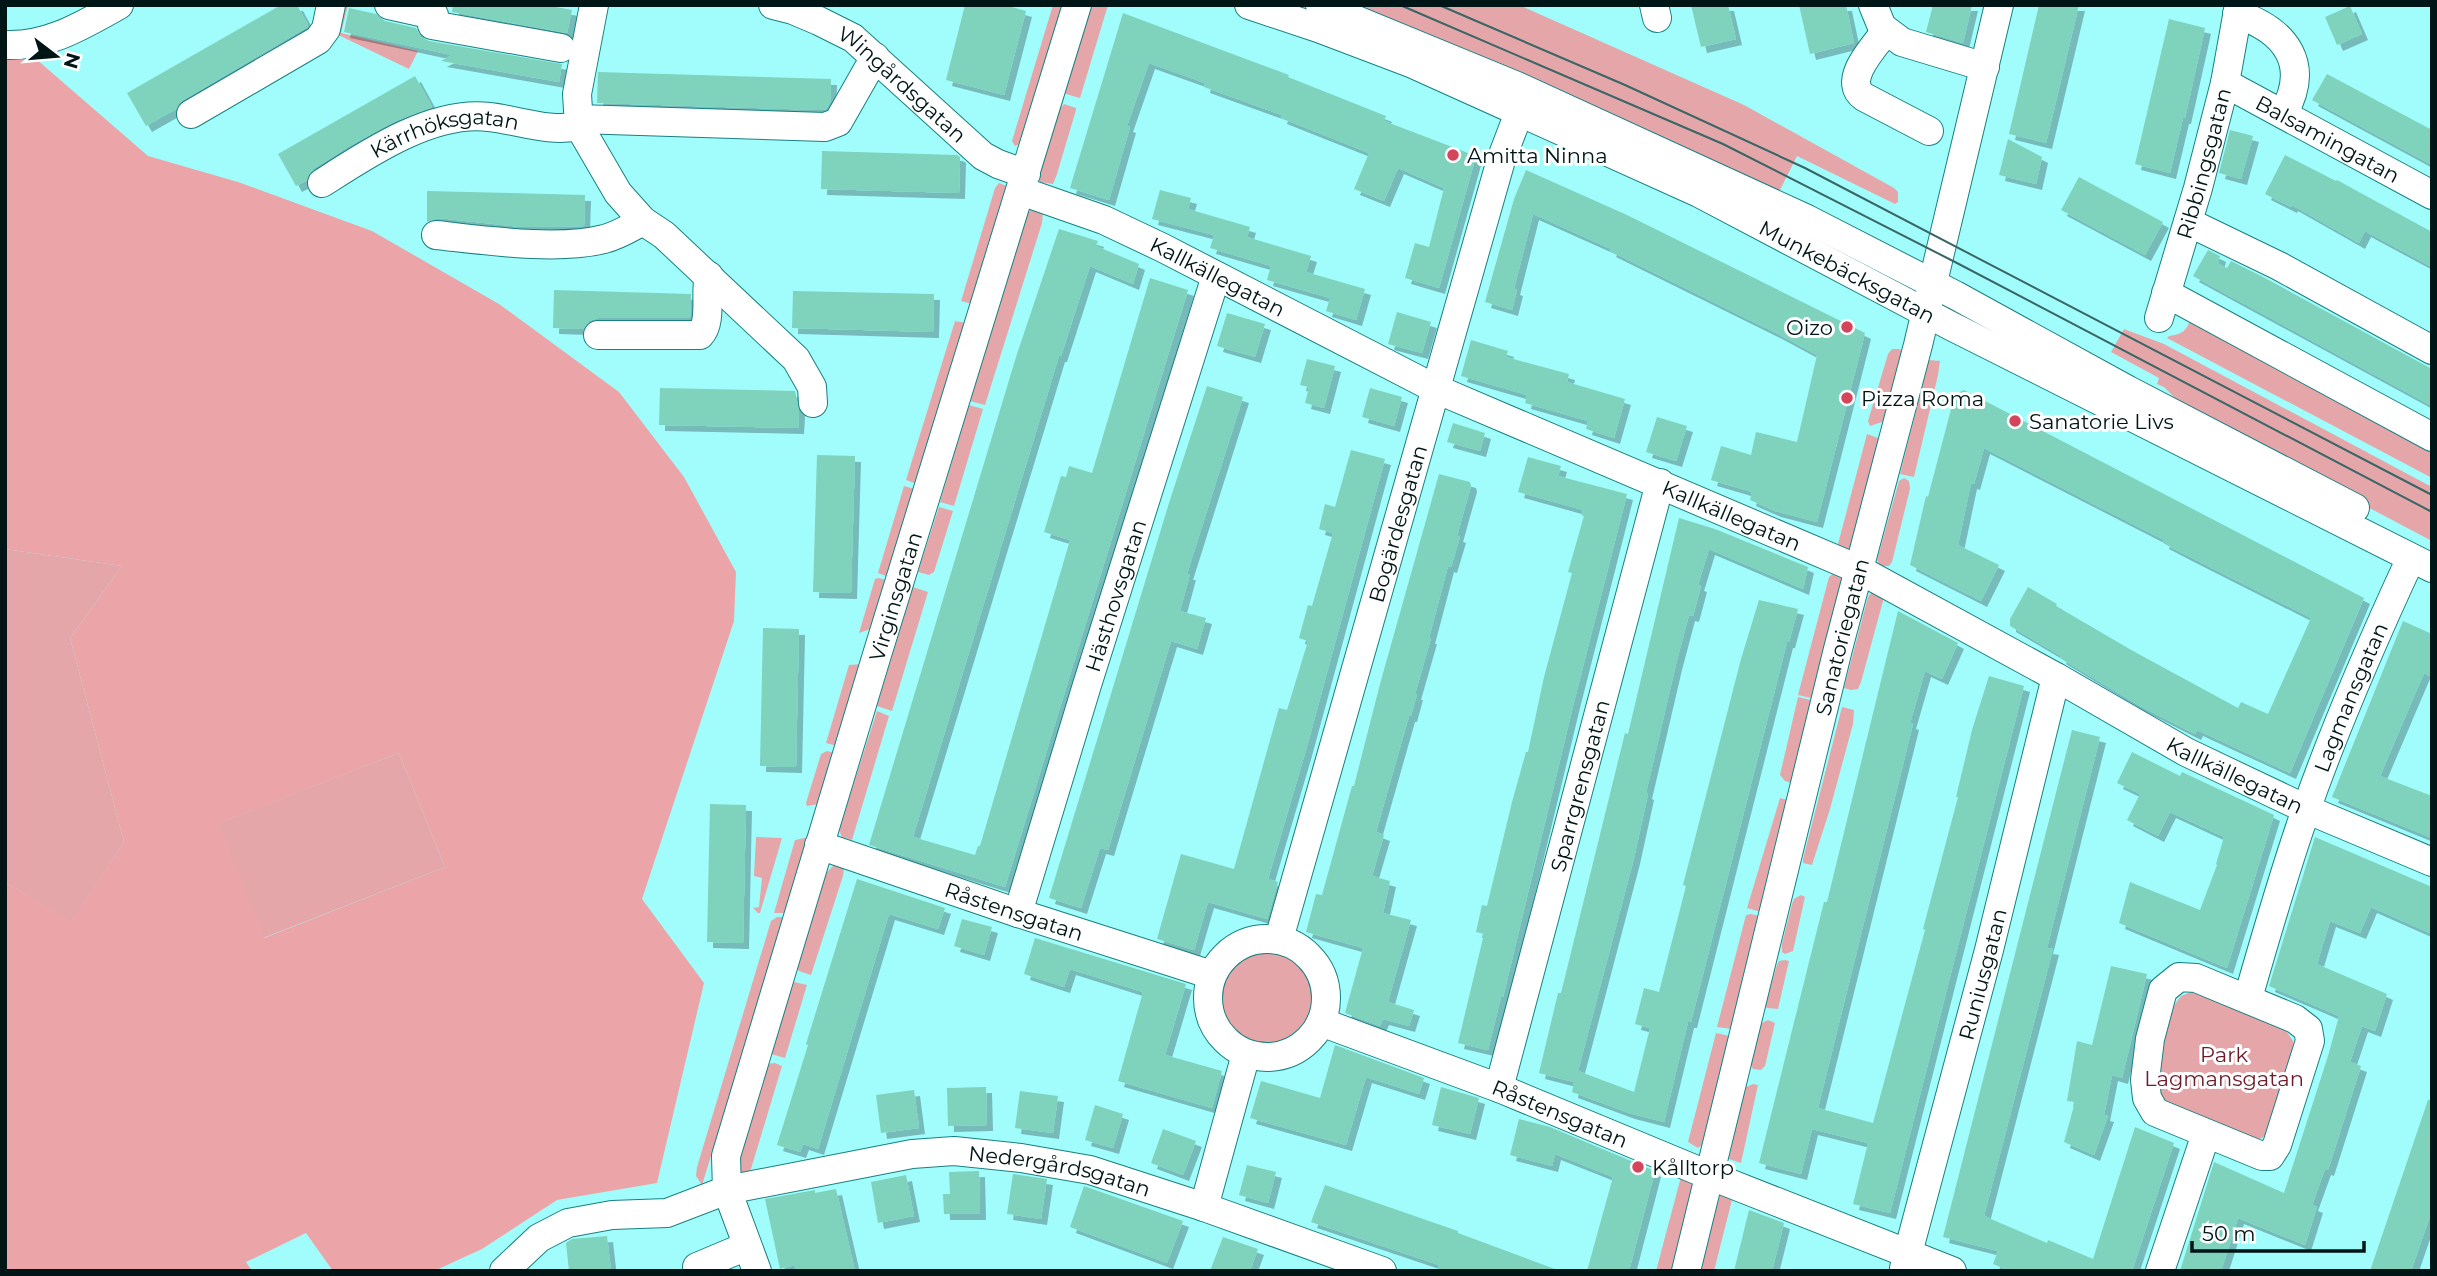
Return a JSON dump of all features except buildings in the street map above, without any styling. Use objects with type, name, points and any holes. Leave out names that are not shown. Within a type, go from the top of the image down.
[{"type":"street","points":[[5,45],[33,44],[65,34],[119,5]]},
{"type":"street","points":[[191,114],[318,40],[326,29],[331,5]]},
{"type":"street","points":[[389,5],[433,24],[561,48]]},
{"type":"street","points":[[594,5],[576,94],[578,123],[618,192],[796,359],[812,387],[813,404]]},
{"type":"street","name":"Wingårdsgatan","points":[[773,5],[793,10],[853,38],[983,156],[1023,182]]},
{"type":"street","name":"Virginsgatan","points":[[752,1259],[727,1190],[726,1156],[1077,5]]},
{"type":"street","name":"Munkebäcksgatan","points":[[1249,5],[1413,64],[1699,193],[1926,312],[2425,558]]},
{"type":"street","name":"Munkebäcksgatan","points":[[1320,5],[1566,108],[1807,219],[1932,283],[2128,390],[2425,558]]},
{"type":"street","points":[[1873,5],[1877,20],[1886,31],[1902,42],[1984,67]]},
{"type":"street","name":"Sanatoriegatan","points":[[1686,1271],[1858,569],[1926,312],[1999,5]]},
{"type":"street","points":[[2238,10],[2273,32],[2292,58],[2296,73],[2295,88],[2283,114]]},
{"type":"street","name":"Ribbingsgatan","points":[[2238,10],[2225,83],[2188,222],[2162,306],[2432,437]]},
{"type":"street","points":[[1886,31],[1870,51],[1855,79],[1857,93],[1929,131]]},
{"type":"street","name":"Kärrhöksgatan","points":[[322,183],[413,130],[475,116],[556,128],[578,123],[825,127],[838,122],[875,57]]},
{"type":"street","name":"Balsamingatan","points":[[2225,83],[2432,195]]},
{"type":"street","name":"Bogärdesgatan","points":[[1279,939],[1501,160],[1520,110]]},
{"type":"street","name":"Kallkällegatan","points":[[1023,182],[1163,248],[1436,389],[1858,569],[2056,677],[2186,752],[2306,809],[2432,862]]},
{"type":"street","points":[[2188,222],[2279,266],[2432,350]]},
{"type":"street","points":[[436,235],[492,241],[579,243],[654,228]]},
{"type":"street","points":[[598,335],[701,335],[706,322],[706,285],[709,276]]},
{"type":"street","name":"Hästhovsgatan","points":[[1018,914],[1076,719],[1216,276]]},
{"type":"street","name":"Sparrgrensgatan","points":[[1500,1088],[1660,483]]},
{"type":"street","name":"Lagmansgatan","points":[[2248,999],[2306,809],[2367,654],[2425,558]]},
{"type":"street","name":"Runiusgatan","points":[[1906,1262],[1989,950],[2056,677]]},
{"type":"street","name":"Råstensgatan","points":[[819,845],[1018,914],[1212,975]]},
{"type":"street","points":[[1279,939],[1300,949],[1316,964],[1326,992],[1321,1021],[1314,1034],[1290,1053],[1276,1057],[1246,1054],[1220,1035],[1212,1022],[1208,990],[1212,975],[1224,955],[1244,942],[1279,939]]},
{"type":"street","points":[[2179,977],[2196,978],[2295,1019],[2308,1029],[2310,1041],[2277,1145],[2270,1156],[2262,1156],[2206,1133],[2155,1112],[2147,1098],[2145,1080],[2150,1038],[2163,990],[2179,977]]},
{"type":"street","name":"Råstensgatan","points":[[1321,1021],[1500,1088],[1711,1176],[1906,1262],[1952,1271]]},
{"type":"street","points":[[1204,1207],[1246,1054]]},
{"type":"street","points":[[2160,1271],[2206,1133]]},
{"type":"street","name":"Nedergårdsgatan","points":[[727,1190],[912,1154],[954,1151],[1021,1158],[1078,1167],[1204,1207],[1382,1271]]},
{"type":"street","points":[[504,1271],[539,1238],[568,1223],[612,1216],[667,1213],[727,1190]]},
{"type":"street","points":[[698,1271],[696,1267],[752,1259]]},
{"type":"green space","points":[[338,5],[348,5],[341,33],[418,51],[409,69],[330,31]]},
{"type":"green space","points":[[1053,5],[1063,5],[1020,144],[1015,146],[1012,141]]},
{"type":"green space","points":[[1091,5],[1108,5],[1080,98],[1065,92]]},
{"type":"green space","points":[[1336,5],[1519,5],[1744,105],[1894,188],[1898,192],[1898,202],[1895,204],[1797,156],[1777,196]]},
{"type":"green space","points":[[1064,104],[1076,110],[1057,174],[1053,184],[1040,182],[1039,176],[1059,110]]},
{"type":"green space","points":[[999,183],[1007,186],[972,304],[961,301],[995,188]]},
{"type":"green space","points":[[1031,210],[1043,212],[1042,223],[985,405],[970,401],[1027,213]]},
{"type":"green space","points":[[2192,313],[2432,440],[2432,478],[2167,338],[2185,330]]},
{"type":"green space","points":[[955,321],[966,323],[917,484],[906,480]]},
{"type":"green space","points":[[2124,329],[2164,344],[2432,487],[2432,541],[2191,414],[2164,387],[2157,384],[2159,378],[2111,352]]},
{"type":"green space","points":[[1892,349],[1903,351],[1885,421],[1870,426],[1868,421],[1888,354]]},
{"type":"green space","points":[[1929,360],[1940,361],[1914,477],[1900,474]]},
{"type":"green space","points":[[969,405],[983,409],[954,506],[940,502]]},
{"type":"green space","points":[[1867,434],[1878,438],[1879,443],[1850,548],[1845,551],[1838,544]]},
{"type":"green space","points":[[1904,478],[1909,481],[1910,489],[1892,562],[1889,566],[1880,566],[1877,560],[1899,481]]},
{"type":"green space","points":[[904,486],[915,489],[889,574],[886,576],[878,573]]},
{"type":"green space","points":[[939,507],[953,511],[934,572],[929,575],[918,572]]},
{"type":"green space","points":[[5,549],[122,566],[70,638],[124,842],[71,922],[5,882]]},
{"type":"green space","points":[[1834,573],[1844,575],[1815,699],[1798,695],[1829,577]]},
{"type":"green space","points":[[875,579],[887,580],[873,628],[859,633]]},
{"type":"green space","points":[[913,587],[928,592],[892,711],[877,706]]},
{"type":"green space","points":[[1873,590],[1883,594],[1883,601],[1861,682],[1858,689],[1851,690],[1844,688],[1868,597]]},
{"type":"green space","points":[[862,664],[837,746],[826,743],[849,665]]},
{"type":"green space","points":[[1798,697],[1815,701],[1794,784],[1785,781],[1780,775]]},
{"type":"green space","points":[[1842,707],[1854,710],[1853,724],[1812,865],[1803,863],[1803,859]]},
{"type":"green space","points":[[877,711],[889,716],[852,840],[842,837],[839,830]]},
{"type":"green space","points":[[827,751],[835,753],[819,804],[807,806],[821,754]]},
{"type":"green space","points":[[399,753],[445,867],[263,938],[217,824]]},
{"type":"green space","points":[[1780,798],[1788,800],[1761,912],[1747,908]]},
{"type":"green space","points":[[756,837],[782,838],[760,913],[753,908],[759,907],[762,878],[754,876]]},
{"type":"green space","points":[[809,837],[786,913],[774,913],[795,840]]},
{"type":"green space","points":[[834,865],[844,868],[843,876],[811,975],[797,968],[825,874]]},
{"type":"green space","points":[[1801,895],[1805,897],[1793,951],[1785,954],[1782,952],[1782,944],[1792,904],[1794,899]]},
{"type":"green space","points":[[1746,915],[1759,916],[1732,1029],[1717,1027]]},
{"type":"green space","points":[[777,917],[785,917],[702,1185],[696,1176],[697,1167],[771,921]]},
{"type":"green space","points":[[1264,951],[1283,955],[1298,966],[1309,981],[1313,1000],[1309,1019],[1298,1034],[1283,1045],[1264,1049],[1245,1045],[1230,1034],[1219,1019],[1215,1000],[1219,981],[1230,966],[1245,955]]},
{"type":"green space","points":[[1779,961],[1789,961],[1778,1009],[1767,1008],[1765,1005],[1777,965]]},
{"type":"green space","points":[[794,982],[807,985],[785,1058],[771,1054]]},
{"type":"green space","name":"Park Lagmansgatan","points":[[2196,990],[2285,1029],[2293,1041],[2294,1052],[2269,1132],[2262,1138],[2252,1141],[2168,1108],[2159,1098],[2154,1073],[2172,1008],[2181,996]]},
{"type":"green space","points":[[1768,1020],[1775,1023],[1765,1066],[1761,1070],[1753,1069],[1750,1063],[1760,1024]]},
{"type":"green space","points":[[1716,1033],[1730,1036],[1702,1145],[1698,1148],[1688,1142]]},
{"type":"green space","points":[[767,1064],[782,1066],[751,1169],[747,1175],[738,1176],[739,1155]]},
{"type":"green space","points":[[1758,1085],[1741,1163],[1729,1159],[1743,1093],[1746,1087]]},
{"type":"green space","points":[[1682,1173],[1694,1179],[1673,1271],[1656,1271]]},
{"type":"green space","points":[[1723,1184],[1734,1192],[1714,1271],[1699,1271]]},
{"type":"shaded area","points":[[5,32],[148,156],[238,182],[372,231],[499,304],[619,392],[684,477],[736,572],[734,621],[642,899],[704,983],[657,1183],[557,1200],[482,1249],[434,1271],[333,1271],[306,1233],[246,1262],[252,1271],[5,1271],[5,882],[71,921],[124,842],[70,638],[122,566],[5,549]],"holes":[[[399,753],[445,867],[264,938],[218,824]]]},
{"type":"tram line","points":[[1400,5],[1723,144],[1955,262],[2432,512]]},
{"type":"tram line","points":[[1439,5],[1625,85],[1805,168],[2432,495]]},
{"type":"place","name":"Amitta Ninna","points":[[1453,155]]},
{"type":"place","name":"Oizo","points":[[1847,327]]},
{"type":"place","name":"Pizza Roma","points":[[1847,398]]},
{"type":"place","name":"Sanatorie Livs","points":[[2015,421]]},
{"type":"place","name":"Kålltorp","points":[[1638,1167]]}]
